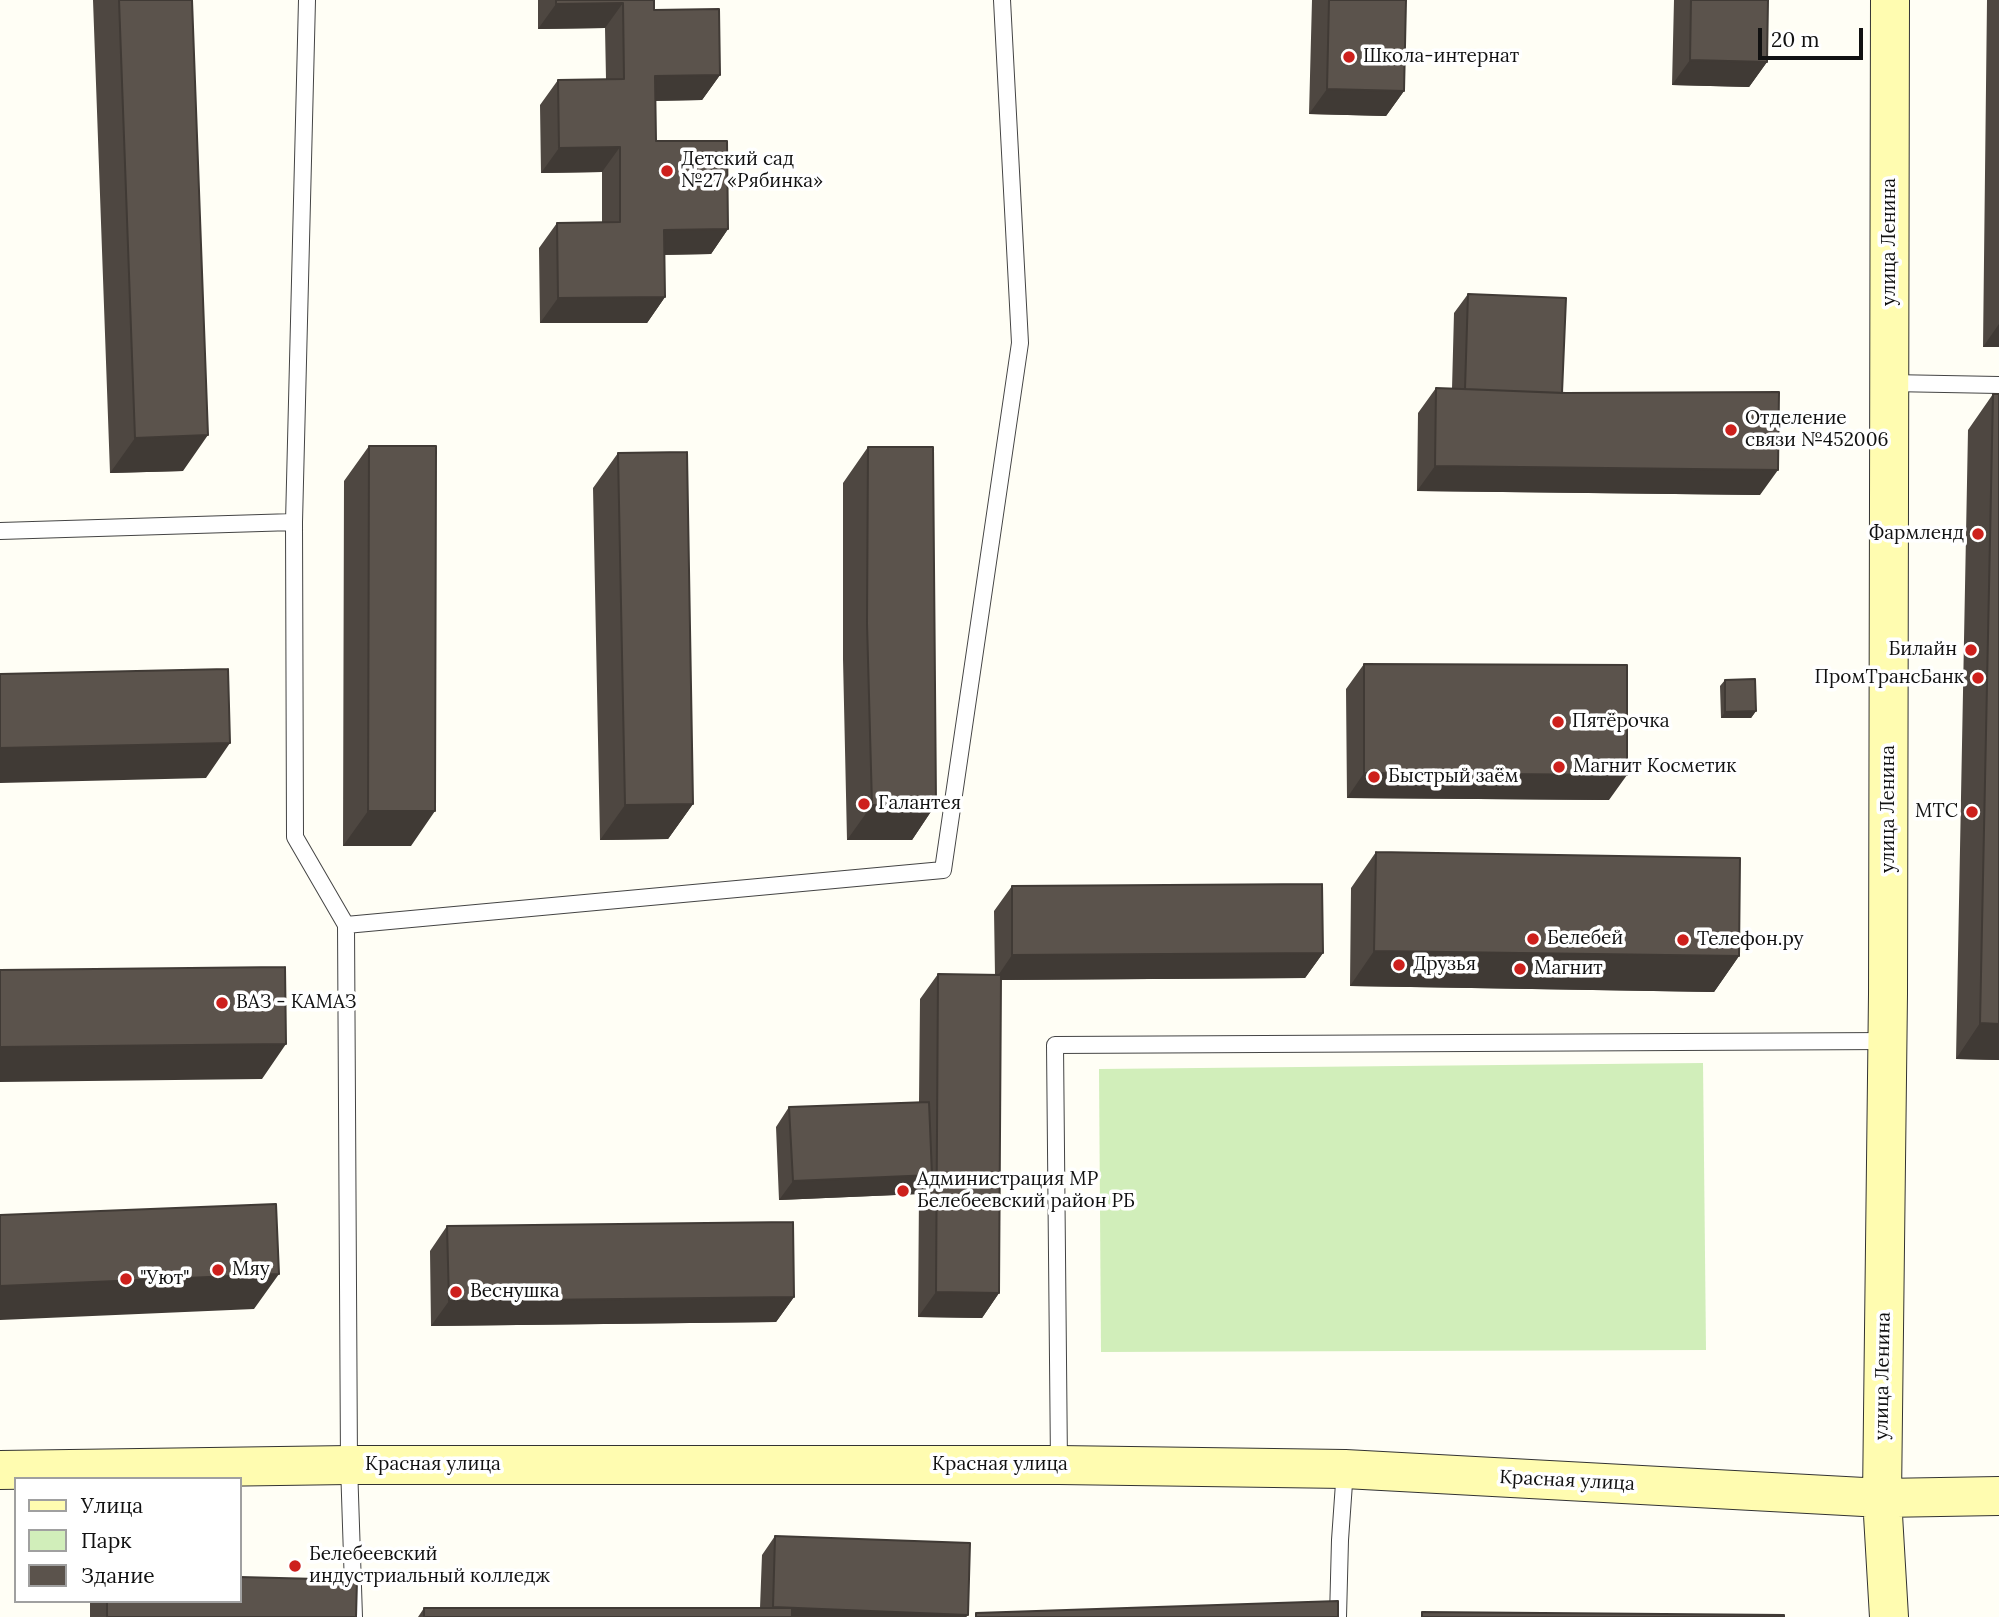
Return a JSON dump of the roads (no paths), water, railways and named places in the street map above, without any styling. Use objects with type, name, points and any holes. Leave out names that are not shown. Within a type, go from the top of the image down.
[{"type":"street","name":"улица Ленина","points":[[1889,1617],[1882,1498],[1888,1041],[1890,0]]},
{"type":"street","name":"Красная улица","points":[[0,1470],[349,1465],[1059,1465],[1345,1469],[1882,1498],[1999,1496]]},
{"type":"lane","points":[[307,0],[295,522],[295,837],[346,925],[349,1465],[354,1617]]},
{"type":"lane","points":[[346,925],[943,870],[1020,343],[1002,0]]},
{"type":"lane","points":[[1889,383],[1999,385]]},
{"type":"lane","points":[[0,531],[295,522]]},
{"type":"lane","points":[[1059,1465],[1055,1045],[1888,1041]]},
{"type":"lane","points":[[1338,1617],[1345,1469]]},
{"type":"place","name":"Школа-интернат","points":[[1349,57]]},
{"type":"place","name":"Детский сад №27 «Рябинка»","points":[[667,171]]},
{"type":"place","name":"Отделение связи №452006","points":[[1731,430]]},
{"type":"place","name":"Фармленд","points":[[1978,534]]},
{"type":"place","name":"Билайн","points":[[1971,650]]},
{"type":"place","name":"ПромТрансБанк","points":[[1978,678]]},
{"type":"place","name":"Пятёрочка","points":[[1558,722]]},
{"type":"place","name":"Магнит Косметик","points":[[1559,767]]},
{"type":"place","name":"Быстрый заём","points":[[1374,777]]},
{"type":"place","name":"Галантея","points":[[864,804]]},
{"type":"place","name":"МТС","points":[[1972,812]]},
{"type":"place","name":"Белебей","points":[[1533,939]]},
{"type":"place","name":"Телефон.ру","points":[[1683,940]]},
{"type":"place","name":"Друзья","points":[[1399,965]]},
{"type":"place","name":"Магнит","points":[[1520,969]]},
{"type":"place","name":"ВАЗ - КАМАЗ","points":[[222,1003]]},
{"type":"place","name":"Администрация МР Белебеевский район РБ","points":[[903,1191]]},
{"type":"place","name":"Мяу","points":[[218,1270]]},
{"type":"place","name":"\"Уют\"","points":[[126,1279]]},
{"type":"place","name":"Веснушка","points":[[456,1292]]},
{"type":"place","name":"Белебеевский индустриальный колледж","points":[[295,1566]]}]
